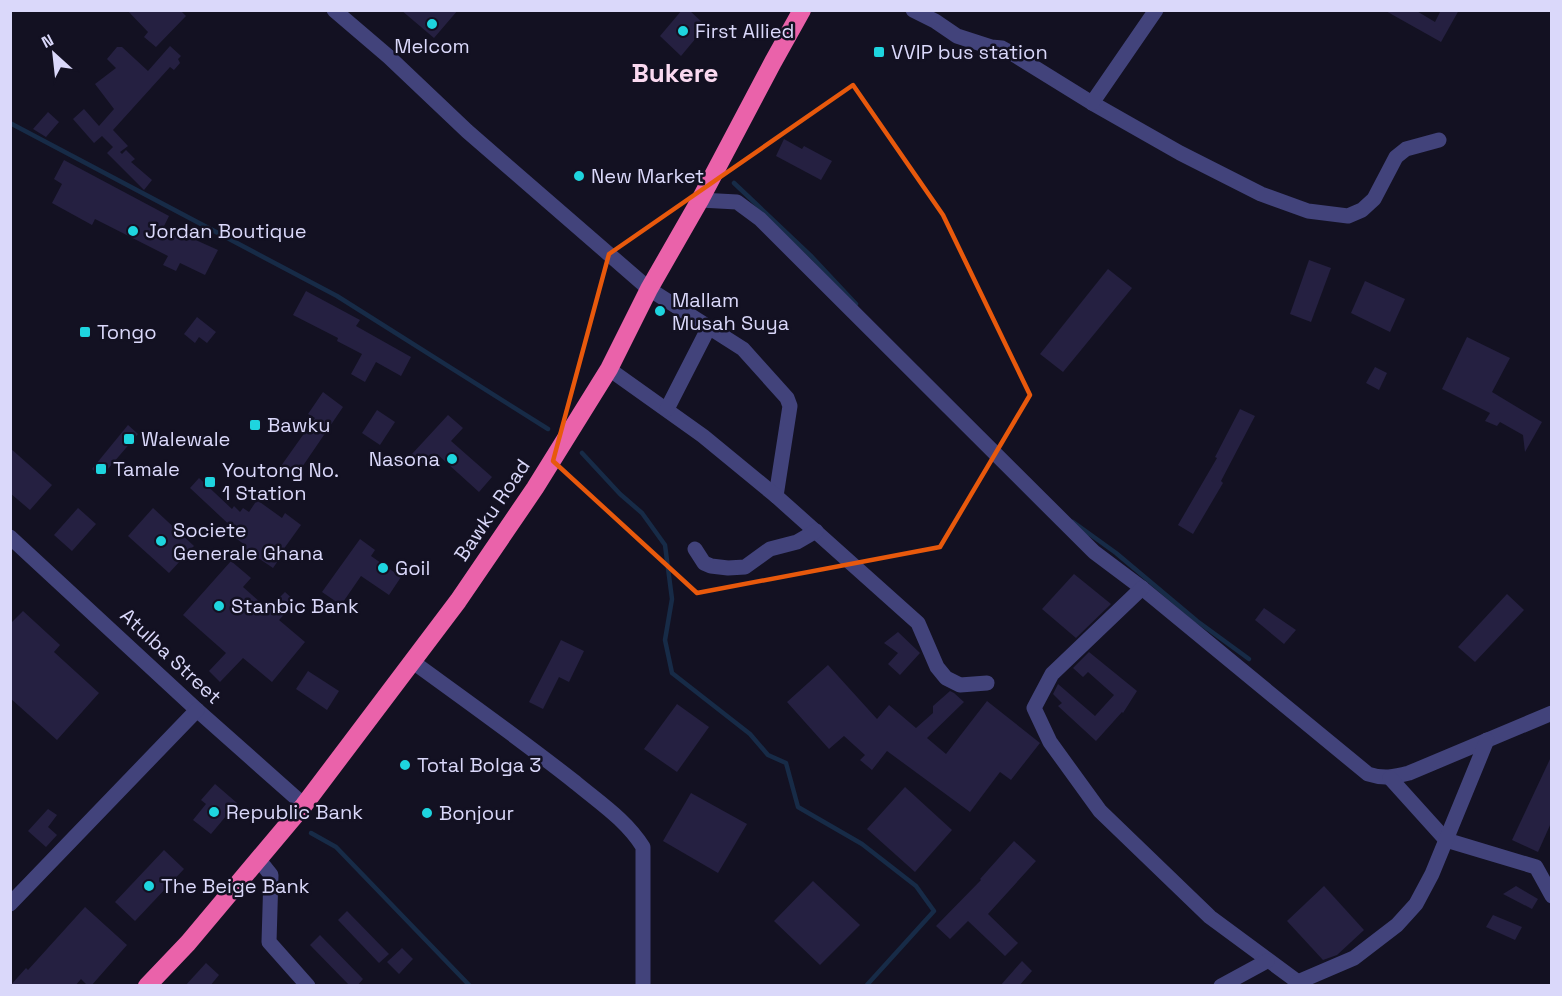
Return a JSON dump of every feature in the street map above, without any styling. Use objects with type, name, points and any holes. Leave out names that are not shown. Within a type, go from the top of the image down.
[{"type":"highway","name":"Bawku Road","points":[[147,986],[188,943],[304,806],[458,601],[535,488],[609,369],[649,289],[700,200],[802,10]]},
{"type":"street","points":[[334,10],[389,57],[466,131],[649,289],[743,349],[787,398],[790,406],[776,496]]},
{"type":"street","points":[[913,10],[939,16],[957,36],[991,47],[1002,48],[1180,153],[1261,194],[1308,211],[1348,216],[1362,210],[1374,199],[1396,157],[1406,149],[1438,140]]},
{"type":"street","points":[[1092,103],[1156,10]]},
{"type":"street","points":[[700,200],[737,202],[760,219],[1094,552],[1142,588],[1368,774],[1378,778],[1390,778],[1409,773],[1551,713]]},
{"type":"street","points":[[667,409],[709,327]]},
{"type":"street","points":[[609,369],[667,409],[776,496],[918,623],[937,667],[946,678],[960,685],[987,683]]},
{"type":"street","points":[[695,549],[704,563],[711,566],[746,567],[770,549],[797,542],[816,531]]},
{"type":"street","name":"Atulba Street","points":[[10,537],[304,806]]},
{"type":"street","points":[[1142,588],[1052,674],[1034,708],[1050,742],[1100,811],[1210,917],[1297,984],[1354,958],[1397,925],[1416,904],[1432,874],[1487,740]]},
{"type":"street","points":[[413,662],[536,751],[634,833],[643,847],[643,986]]},
{"type":"street","points":[[10,904],[197,710]]},
{"type":"street","points":[[1390,778],[1446,840],[1536,867],[1551,896]]},
{"type":"street","points":[[259,860],[271,875],[269,942],[308,986]]},
{"type":"street","points":[[1221,986],[1267,961]]},
{"type":"highlighted area","points":[[853,85],[943,215],[1030,395],[940,547],[697,593],[553,461],[609,254]]},
{"type":"building","points":[[127,10],[180,10],[186,16],[156,47],[144,37],[148,32]]},
{"type":"building","name":"Melcom","points":[[401,10],[458,10],[434,38]]},
{"type":"building","name":"First Allied","points":[[682,10],[689,10],[706,26],[681,56],[660,36]]},
{"type":"building","points":[[1384,10],[1415,10],[1435,22],[1441,10],[1459,10],[1441,42]]},
{"type":"building","points":[[170,46],[181,56],[178,59],[180,63],[174,70],[170,67],[113,130],[128,146],[120,152],[122,154],[126,150],[135,159],[131,162],[152,180],[144,190],[107,153],[113,147],[102,136],[94,143],[73,119],[84,109],[99,126],[114,109],[95,84],[116,68],[107,59],[117,47],[122,47],[148,71]]},
{"type":"building","points":[[48,112],[59,122],[46,137],[33,129]]},
{"type":"building","points":[[784,139],[802,149],[804,146],[832,161],[821,180],[776,156]]},
{"type":"building","points":[[64,160],[169,216],[162,230],[187,241],[189,237],[218,250],[205,275],[180,263],[176,271],[163,265],[168,256],[95,219],[92,225],[52,203],[62,184],[54,179]]},
{"type":"building","points":[[1309,260],[1331,268],[1311,322],[1290,314]]},
{"type":"building","points":[[1108,269],[1132,288],[1063,372],[1040,354]]},
{"type":"building","points":[[1365,281],[1405,299],[1390,332],[1351,313]]},
{"type":"building","points":[[306,291],[360,320],[356,326],[411,357],[401,376],[376,362],[365,382],[351,374],[362,354],[337,341],[338,338],[293,315]]},
{"type":"building","points":[[197,317],[216,332],[207,343],[199,337],[195,343],[184,334]]},
{"type":"building","points":[[1467,337],[1510,358],[1492,392],[1542,422],[1525,452],[1523,435],[1500,422],[1497,426],[1485,421],[1490,413],[1442,389]]},
{"type":"building","points":[[1375,367],[1387,373],[1379,390],[1366,383]]},
{"type":"building","points":[[323,392],[343,407],[296,476],[281,466],[315,418],[308,414]]},
{"type":"building","points":[[1240,409],[1255,416],[1221,481],[1223,483],[1193,534],[1178,525],[1217,458],[1215,457]]},
{"type":"building","points":[[377,410],[395,422],[380,445],[362,433]]},
{"type":"building","points":[[448,415],[463,428],[451,441],[492,477],[479,492],[437,454],[426,466],[412,454]]},
{"type":"building","points":[[128,425],[138,434],[101,477],[92,469]]},
{"type":"building","points":[[10,448],[52,485],[30,510],[10,493]]},
{"type":"building","points":[[199,478],[232,509],[234,506],[240,512],[243,508],[249,512],[257,500],[282,518],[285,513],[301,525],[278,557],[280,558],[273,568],[243,548],[245,545],[233,536],[236,531],[190,488]]},
{"type":"building","points":[[78,508],[96,524],[72,551],[54,535]]},
{"type":"building","name":"Societe Generale Ghana","points":[[153,508],[194,546],[169,573],[128,536]]},
{"type":"building","points":[[360,539],[375,550],[371,556],[401,577],[389,595],[361,576],[341,605],[322,592]]},
{"type":"building","points":[[231,561],[251,578],[243,587],[268,609],[285,592],[296,602],[279,620],[305,642],[272,682],[243,658],[220,682],[209,671],[226,653],[183,615]]},
{"type":"building","points":[[1074,574],[1111,604],[1076,638],[1042,609]]},
{"type":"building","points":[[1507,594],[1524,610],[1475,662],[1458,647]]},
{"type":"building","points":[[1264,608],[1296,630],[1284,644],[1255,620]]},
{"type":"building","points":[[23,611],[60,645],[54,652],[99,693],[57,740],[10,698],[10,624]]},
{"type":"building","points":[[898,632],[920,653],[900,675],[888,664],[898,653],[884,643]]},
{"type":"building","points":[[561,640],[584,651],[569,682],[559,677],[543,709],[529,702]]},
{"type":"building","points":[[1089,652],[1137,691],[1123,713],[1096,741],[1058,706],[1062,703],[1053,694],[1058,684],[1095,716],[1114,695],[1088,672],[1083,677],[1073,668]]},
{"type":"building","points":[[828,665],[877,719],[889,705],[916,728],[933,713],[933,706],[950,691],[954,693],[964,702],[927,738],[946,754],[987,701],[1040,743],[1011,780],[1000,772],[970,812],[887,751],[872,770],[860,760],[865,755],[844,736],[829,749],[787,702]]},
{"type":"building","points":[[308,671],[339,691],[327,710],[296,689]]},
{"type":"building","points":[[677,704],[709,727],[677,772],[644,749]]},
{"type":"building","points":[[1551,757],[1551,823],[1538,852],[1512,840]]},
{"type":"building","name":"Republic Bank","points":[[215,784],[237,803],[211,834],[193,820],[206,804],[201,800]]},
{"type":"building","points":[[905,787],[952,830],[915,872],[867,829]]},
{"type":"building","points":[[691,793],[747,824],[718,873],[663,841]]},
{"type":"building","points":[[48,809],[57,815],[48,827],[57,835],[46,847],[28,831]]},
{"type":"building","points":[[1014,841],[1036,861],[988,914],[1018,943],[1005,956],[968,921],[950,939],[936,926],[981,880]]},
{"type":"building","name":"The Beige Bank","points":[[164,850],[184,869],[135,921],[115,902]]},
{"type":"building","points":[[813,881],[860,925],[820,965],[774,921]]},
{"type":"building","points":[[1324,886],[1364,930],[1337,955],[1323,960],[1287,921]]},
{"type":"building","points":[[1516,886],[1538,899],[1532,909],[1503,894]]},
{"type":"building","points":[[85,907],[127,945],[91,986],[81,979],[75,986],[10,986],[26,968],[28,970]]},
{"type":"building","points":[[347,911],[389,954],[379,963],[338,920]]},
{"type":"building","points":[[1493,915],[1522,927],[1515,940],[1486,927]]},
{"type":"building","points":[[320,935],[363,979],[357,986],[350,986],[310,945]]},
{"type":"building","points":[[402,948],[413,959],[399,974],[387,962]]},
{"type":"building","points":[[1022,961],[1032,971],[1019,986],[1000,986]]},
{"type":"building","points":[[206,963],[219,975],[210,986],[185,986]]},
{"type":"waterway","points":[[10,123],[337,296],[548,429]]},
{"type":"waterway","points":[[734,183],[812,257],[856,304]]},
{"type":"waterway","points":[[582,453],[620,494],[642,513],[665,545],[672,599],[665,640],[672,673],[750,734],[768,755],[786,763],[798,807],[862,844],[916,886],[934,911],[866,986]]},
{"type":"waterway","points":[[1073,522],[1116,553],[1197,621],[1249,659]]},
{"type":"waterway","points":[[311,833],[336,847],[470,986]]},
{"type":"place","name":"Melcom","points":[[432,24]]},
{"type":"place","name":"First Allied","points":[[683,31]]},
{"type":"place","name":"VVIP bus station","points":[[879,52]]},
{"type":"place","name":"New Market","points":[[579,176]]},
{"type":"place","name":"Jordan Boutique","points":[[133,231]]},
{"type":"place","name":"Mallam Musah Suya","points":[[660,311]]},
{"type":"place","name":"Tongo","points":[[85,332]]},
{"type":"place","name":"Bawku","points":[[255,425]]},
{"type":"place","name":"Walewale","points":[[129,439]]},
{"type":"place","name":"Nasona","points":[[452,459]]},
{"type":"place","name":"Tamale","points":[[101,469]]},
{"type":"place","name":"Youtong No. 1 Station","points":[[210,482]]},
{"type":"place","name":"Societe Generale Ghana","points":[[161,541]]},
{"type":"place","name":"Goil","points":[[383,568]]},
{"type":"place","name":"Stanbic Bank","points":[[219,606]]},
{"type":"place","name":"Total Bolga 3","points":[[405,765]]},
{"type":"place","name":"Republic Bank","points":[[214,812]]},
{"type":"place","name":"Bonjour","points":[[427,813]]},
{"type":"place","name":"The Beige Bank","points":[[149,886]]},
{"type":"district","name":"Bukere","points":[[675,73]]}]
